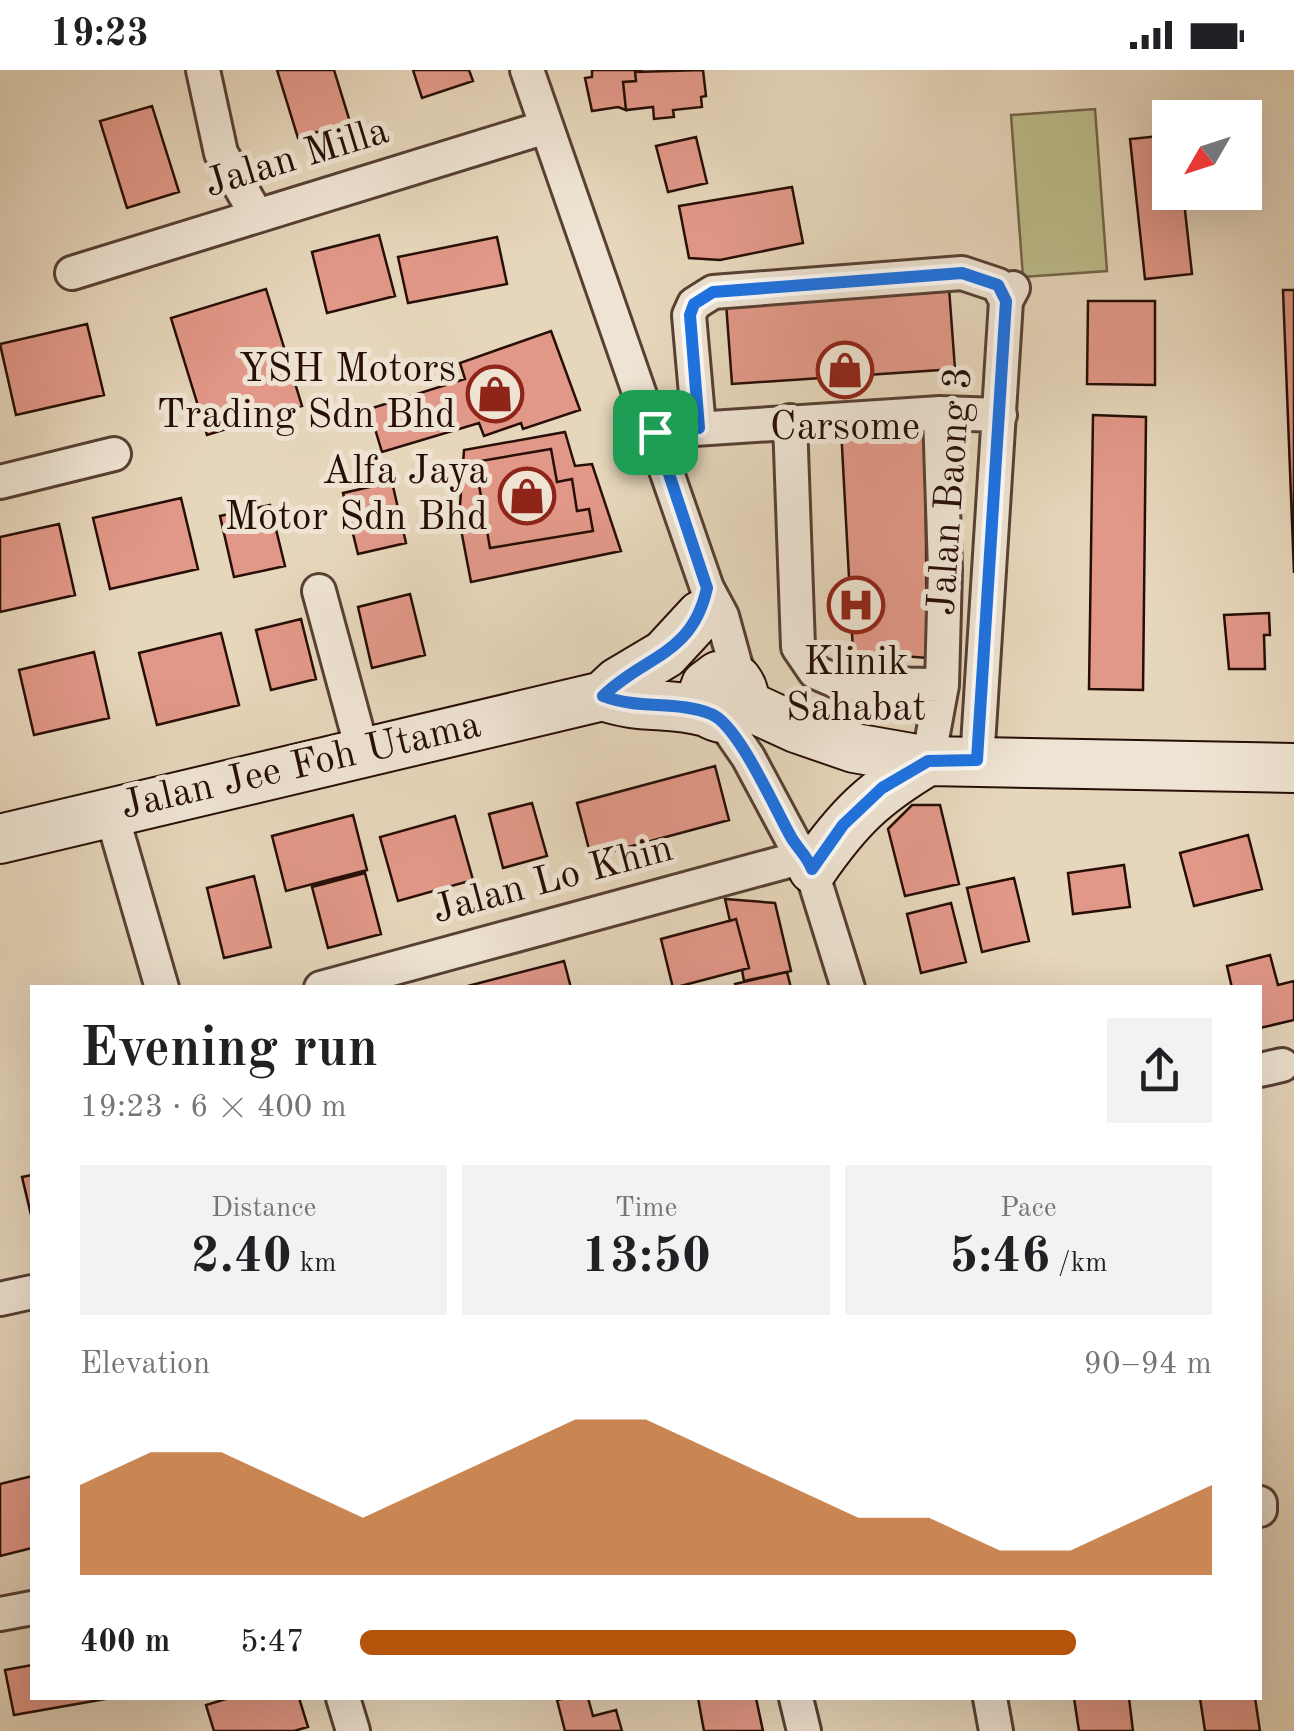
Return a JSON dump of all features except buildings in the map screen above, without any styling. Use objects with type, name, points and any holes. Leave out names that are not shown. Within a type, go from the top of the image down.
[{"type":"street","points":[[203,70],[221,153],[257,216]]},
{"type":"street","points":[[527,70],[655,432],[704,602],[704,650],[725,698],[766,748],[795,804],[808,837],[810,862],[847,985]]},
{"type":"street","name":"Jalan Milla","points":[[72,273],[546,127]]},
{"type":"street","name":"Jalan Baong 3","points":[[699,428],[690,315],[694,304],[713,292],[962,273],[998,285],[1010,295],[977,760]]},
{"type":"street","points":[[810,862],[882,788],[928,761],[942,685],[946,570],[940,414]]},
{"type":"street","points":[[655,432],[790,421],[1000,415]]},
{"type":"street","points":[[790,421],[798,647],[815,672],[843,684],[942,685]]},
{"type":"street","points":[[0,482],[114,454]]},
{"type":"street","points":[[946,570],[990,575]]},
{"type":"street","points":[[319,591],[363,754]]},
{"type":"street","points":[[704,602],[665,654],[619,685],[627,705],[725,698],[854,748],[928,761],[1294,768]]},
{"type":"street","name":"Jalan Jee Foh Utama","points":[[0,839],[363,754],[619,685]]},
{"type":"street","points":[[111,812],[161,985]]},
{"type":"street","name":"Jalan Lo Khin","points":[[333,985],[810,862]]},
{"type":"street","points":[[0,1300],[30,1292]]},
{"type":"street","points":[[0,1614],[30,1608]]},
{"type":"street","points":[[344,1700],[352,1731]]},
{"type":"street","points":[[796,1700],[804,1731]]},
{"type":"street","points":[[990,1700],[996,1731]]},
{"type":"green space","points":[[1095,109],[1107,271],[1023,277],[1011,115]]},
{"type":"place","name":"Carsome","points":[[845,370]]},
{"type":"place","name":"YSH Motors Trading Sdn Bhd","points":[[495,394]]},
{"type":"place","name":"Alfa Jaya Motor Sdn Bhd","points":[[527,496]]},
{"type":"place","name":"Klinik Sahabat","points":[[856,605]]},
{"type":"route","points":[[962,273],[998,285],[1006,301],[977,760],[928,761],[882,788],[843,825],[812,869],[748,757],[720,718],[654,704],[627,705],[603,696],[618,682],[665,654],[688,632],[701,615],[707,588],[655,432],[699,428],[690,315],[694,304],[713,292],[962,273]]}]
